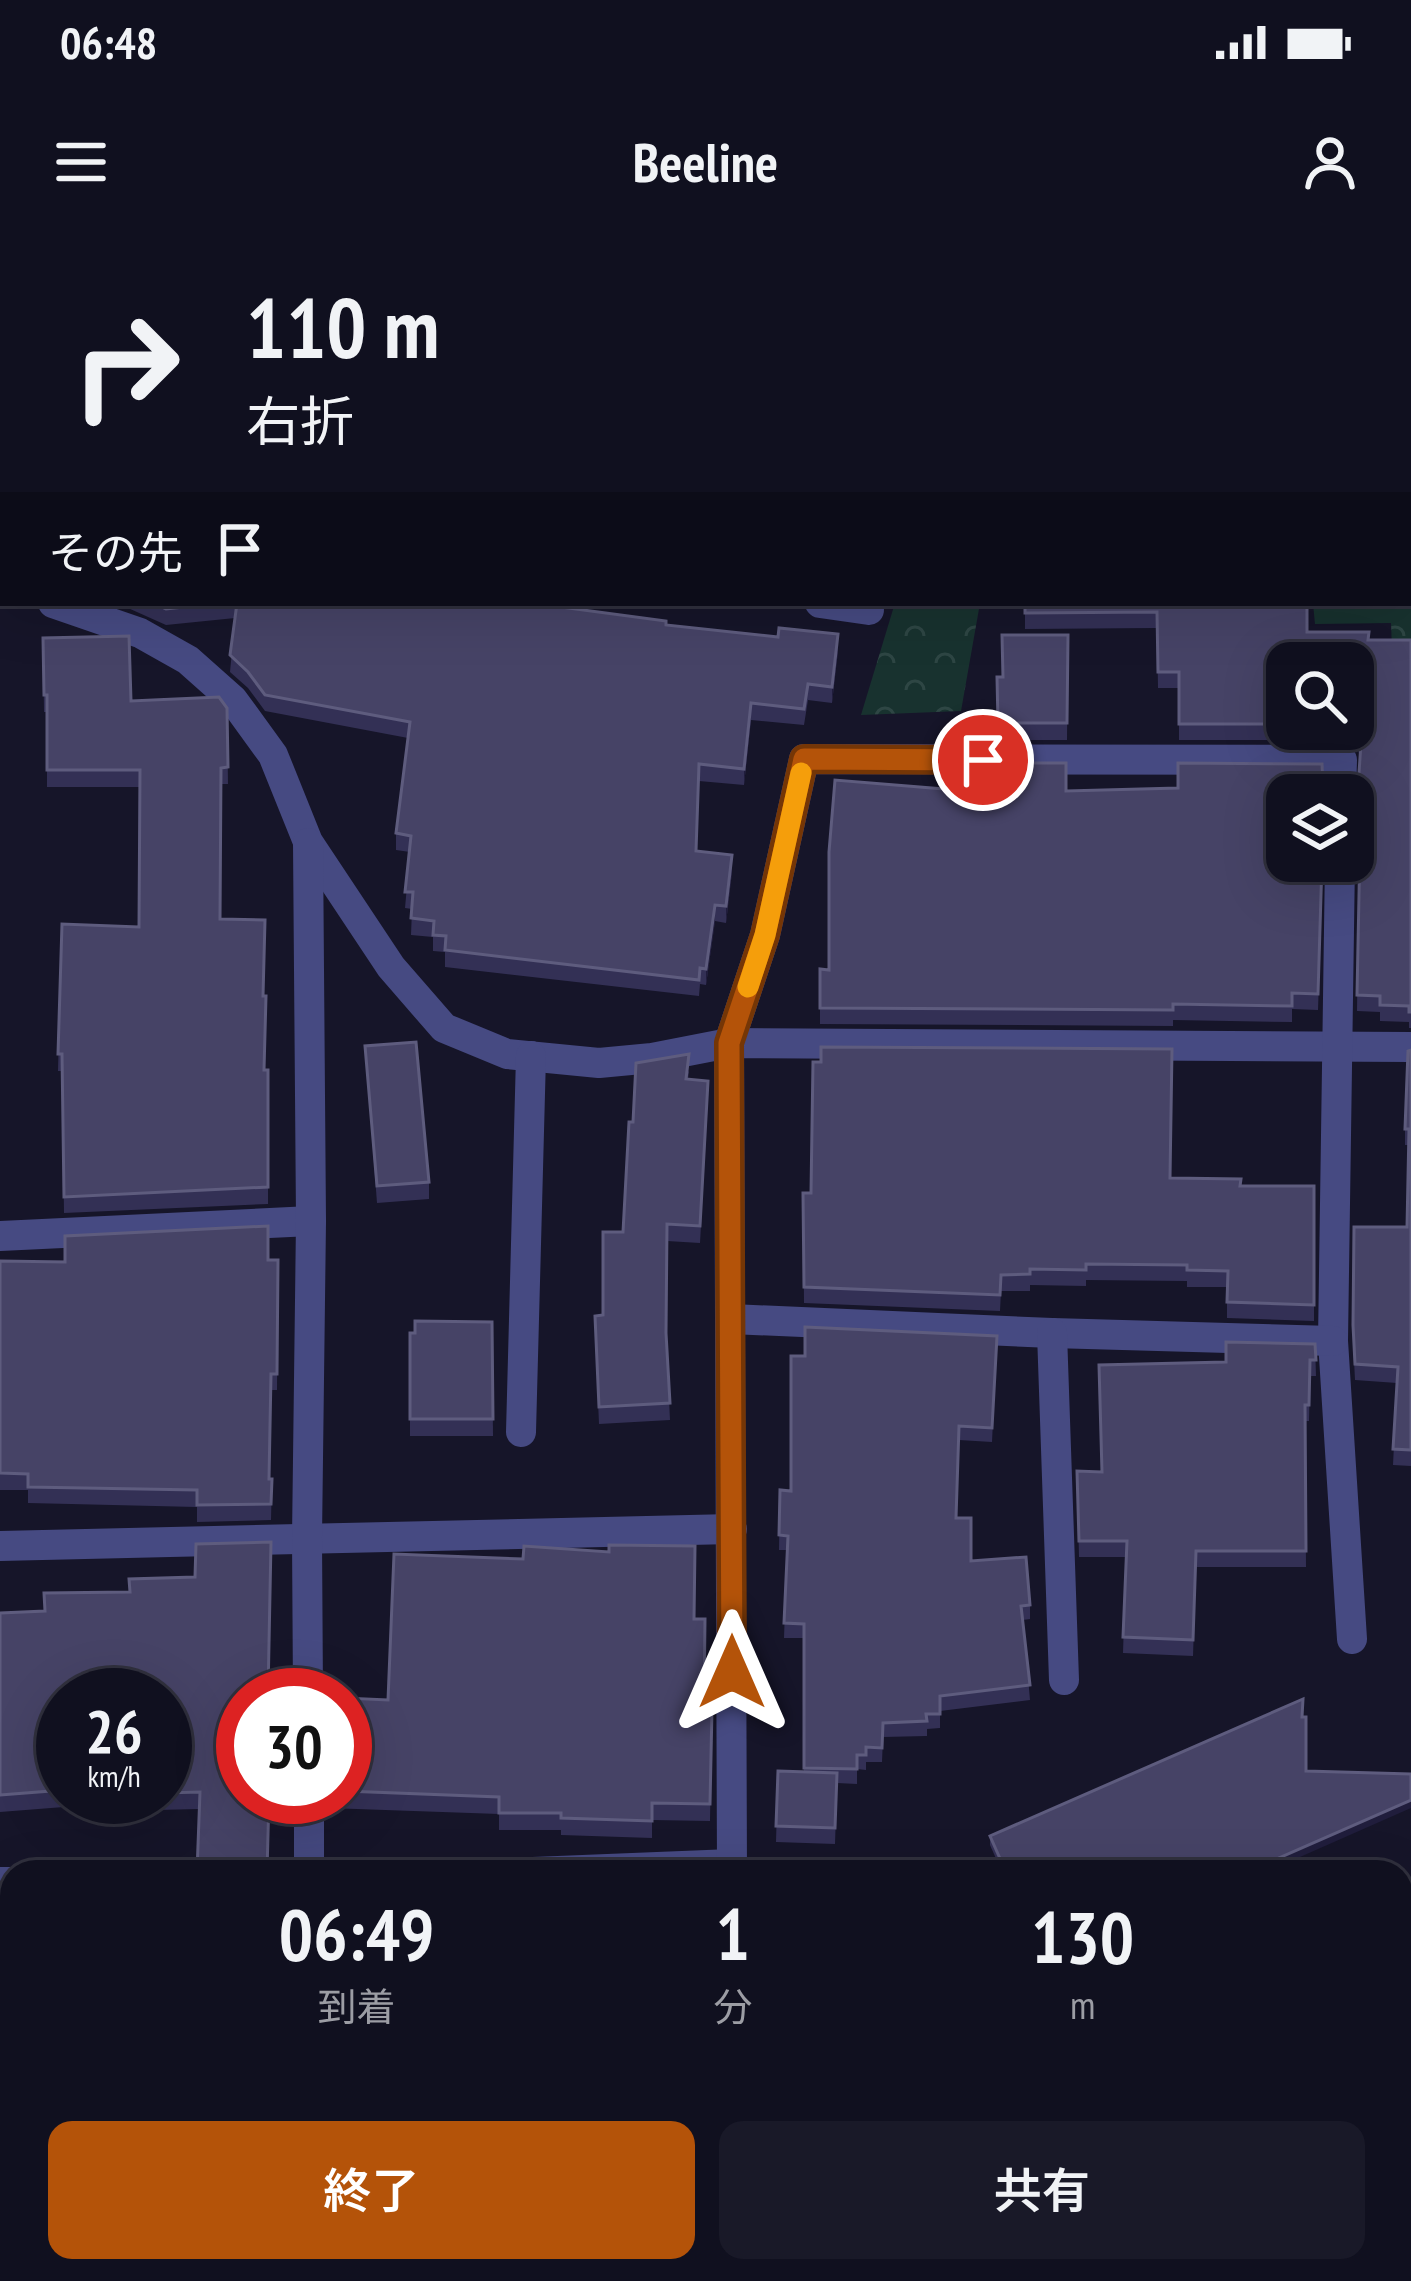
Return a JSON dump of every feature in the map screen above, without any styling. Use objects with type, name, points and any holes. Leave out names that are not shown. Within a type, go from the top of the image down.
[{"type":"street","points":[[62,606],[140,633],[188,660],[233,700],[273,755],[308,842],[392,967],[444,1028],[507,1054],[599,1064],[729,1043],[1411,1046]]},
{"type":"street","points":[[841,606],[868,610]]},
{"type":"street","points":[[732,1860],[729,1043],[765,935],[804,759],[1342,760],[1342,774]]},
{"type":"street","points":[[308,842],[308,1668]]},
{"type":"street","points":[[1340,882],[1333,1341],[1352,1639]]},
{"type":"street","points":[[521,1432],[531,1056]]},
{"type":"street","points":[[0,1236],[311,1220]]},
{"type":"street","points":[[731,1319],[1333,1341]]},
{"type":"street","points":[[1052,1333],[1064,1681]]},
{"type":"street","points":[[0,1546],[732,1528]]},
{"type":"street","points":[[309,1824],[309,1860]]},
{"type":"green space","points":[[894,606],[979,606],[961,711],[861,715]]},
{"type":"green space","points":[[1313,606],[1411,606],[1411,648],[1392,649],[1391,623],[1315,624]]},
{"type":"building","points":[[237,606],[554,606],[778,637],[779,628],[838,634],[832,687],[808,684],[804,709],[751,703],[744,769],[699,764],[696,851],[732,855],[726,906],[715,905],[706,969],[700,968],[699,980],[445,950],[446,936],[433,935],[434,921],[411,918],[413,892],[405,892],[411,836],[396,833],[410,722],[265,695],[230,655]]},
{"type":"building","points":[[1025,606],[1307,606],[1307,632],[1369,632],[1368,640],[1411,640],[1411,1012],[1409,1006],[1380,1005],[1380,996],[1357,995],[1359,882],[1374,882],[1374,774],[1359,774],[1361,750],[1374,750],[1374,642],[1266,642],[1266,724],[1179,724],[1179,672],[1158,672],[1157,612],[1025,613]]},
{"type":"building","points":[[1002,635],[1068,635],[1067,723],[998,723]]},
{"type":"building","points":[[129,636],[131,701],[219,697],[227,708],[228,767],[221,768],[220,919],[265,920],[268,1187],[64,1197],[62,1054],[58,1054],[62,924],[139,927],[140,770],[47,770],[43,638]]},
{"type":"building","points":[[998,763],[1066,763],[1066,791],[1178,788],[1178,763],[1322,764],[1322,774],[1266,774],[1266,882],[1321,882],[1318,994],[1292,993],[1292,1006],[1173,1004],[1173,1010],[820,1008],[820,969],[829,970],[829,852],[835,780],[969,791],[969,785],[999,786]]},
{"type":"building","points":[[416,1042],[429,1182],[377,1186],[365,1046]]},
{"type":"building","points":[[821,1047],[1172,1049],[1170,1178],[1241,1179],[1240,1186],[1314,1186],[1314,1305],[1227,1302],[1228,1271],[1187,1270],[1187,1265],[1030,1269],[1030,1274],[1001,1275],[1000,1295],[804,1287],[803,1193],[811,1193],[813,1062],[821,1062]]},
{"type":"building","points":[[1411,1050],[1411,1450],[1393,1449],[1398,1367],[1355,1364],[1353,1325],[1354,1227],[1407,1227],[1409,1129],[1405,1129]]},
{"type":"building","points":[[689,1054],[686,1079],[708,1081],[700,1226],[667,1224],[670,1403],[599,1407],[595,1316],[603,1315],[603,1232],[623,1232],[636,1063]]},
{"type":"building","points":[[268,1226],[268,1260],[278,1260],[277,1374],[271,1374],[271,1504],[197,1505],[197,1490],[28,1487],[28,1474],[0,1473],[0,1261],[65,1262],[65,1236]]},
{"type":"building","points":[[415,1321],[492,1322],[493,1419],[410,1419],[410,1333],[415,1333]]},
{"type":"building","points":[[805,1327],[997,1336],[992,1428],[959,1426],[956,1518],[971,1518],[971,1561],[1026,1557],[1030,1605],[1021,1606],[1030,1685],[940,1696],[940,1714],[926,1714],[927,1721],[883,1723],[882,1748],[866,1747],[866,1755],[857,1755],[857,1769],[804,1768],[804,1624],[784,1623],[788,1536],[779,1535],[780,1490],[791,1491],[791,1356],[805,1356]]},
{"type":"building","points":[[1226,1342],[1315,1344],[1309,1405],[1305,1405],[1306,1551],[1196,1551],[1193,1640],[1123,1637],[1127,1541],[1079,1541],[1077,1471],[1102,1472],[1099,1365],[1226,1362]]},
{"type":"building","points":[[271,1542],[269,1668],[216,1668],[216,1824],[268,1824],[267,1860],[197,1860],[200,1792],[192,1792],[192,1668],[36,1668],[36,1792],[0,1795],[0,1613],[45,1611],[44,1593],[130,1592],[129,1579],[195,1577],[196,1544]]},
{"type":"building","points":[[609,1545],[695,1546],[694,1619],[705,1619],[704,1708],[712,1708],[710,1804],[652,1803],[652,1821],[561,1818],[561,1813],[499,1813],[499,1797],[372,1792],[372,1699],[388,1700],[394,1554],[523,1559],[524,1546],[609,1552]]},
{"type":"building","points":[[1303,1699],[1306,1771],[1411,1774],[1411,1800],[1274,1860],[1001,1860],[990,1836]]},
{"type":"building","points":[[778,1771],[837,1773],[835,1828],[776,1826]]},
{"type":"slow traffic","points":[[748,987],[765,935],[801,773]]},
{"type":"route","points":[[732,1672],[729,1043],[765,935],[804,759],[983,760]]}]
